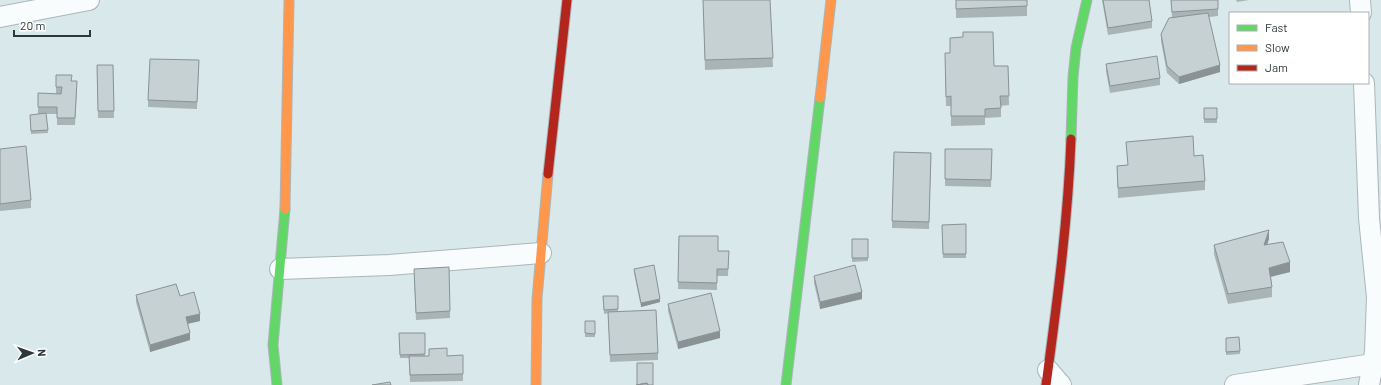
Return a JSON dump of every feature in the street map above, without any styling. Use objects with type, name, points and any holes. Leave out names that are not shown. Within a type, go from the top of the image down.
[{"type":"street","points":[[0,17],[89,0]]},
{"type":"street","points":[[277,385],[274,345],[285,206],[289,0]]},
{"type":"street","points":[[536,385],[537,299],[550,146],[567,0]]},
{"type":"street","points":[[786,385],[831,0]]},
{"type":"street","points":[[1061,385],[1047,377],[1070,173],[1073,77],[1076,48],[1087,0]]},
{"type":"street","points":[[1360,0],[1361,12]]},
{"type":"street","points":[[1364,84],[1369,218],[1379,311],[1369,385]]},
{"type":"street","points":[[280,269],[389,265],[541,253]]},
{"type":"street","points":[[1235,385],[1373,364]]},
{"type":"building","points":[[703,0],[770,0],[773,58],[705,60]]},
{"type":"building","points":[[956,0],[1027,0],[1027,6],[956,9]]},
{"type":"building","points":[[1103,0],[1149,0],[1152,21],[1108,28]]},
{"type":"building","points":[[1171,0],[1218,0],[1218,9],[1172,12]]},
{"type":"building","points":[[1208,13],[1220,65],[1179,77],[1167,66],[1161,34],[1169,18]]},
{"type":"building","points":[[963,32],[993,32],[994,66],[1008,66],[1009,96],[1000,96],[1001,108],[985,109],[985,116],[951,116],[951,96],[946,97],[945,53],[950,53],[950,38],[963,37]]},
{"type":"building","points":[[1157,56],[1160,78],[1110,86],[1106,64]]},
{"type":"building","points":[[150,59],[199,60],[197,102],[148,100]]},
{"type":"building","points":[[97,65],[113,65],[114,111],[98,111]]},
{"type":"building","points":[[56,75],[72,75],[71,81],[77,81],[75,118],[57,118],[57,107],[38,107],[38,93],[61,94],[62,87],[56,87]]},
{"type":"building","points":[[1204,108],[1217,108],[1217,119],[1204,119]]},
{"type":"building","points":[[46,113],[48,130],[31,131],[30,115]]},
{"type":"building","points":[[1193,136],[1194,156],[1203,155],[1205,181],[1118,188],[1117,166],[1128,165],[1126,142]]},
{"type":"building","points":[[26,146],[31,200],[0,204],[0,149]]},
{"type":"building","points":[[945,149],[992,149],[991,180],[945,179]]},
{"type":"building","points":[[894,152],[931,153],[929,222],[892,221]]},
{"type":"building","points":[[966,224],[966,254],[943,254],[942,225]]},
{"type":"building","points":[[1269,230],[1264,245],[1283,242],[1290,262],[1269,268],[1272,287],[1228,294],[1214,245]]},
{"type":"building","points":[[679,236],[718,236],[718,251],[729,251],[728,269],[717,269],[717,283],[678,282]]},
{"type":"building","points":[[852,239],[868,239],[868,258],[852,258]]},
{"type":"building","points":[[654,265],[660,299],[641,303],[634,269]]},
{"type":"building","points":[[855,265],[862,292],[820,302],[814,276]]},
{"type":"building","points":[[449,267],[450,311],[416,313],[414,269]]},
{"type":"building","points":[[176,284],[180,296],[194,292],[200,314],[186,317],[190,333],[150,345],[136,295]]},
{"type":"building","points":[[711,293],[720,331],[678,342],[668,304]]},
{"type":"building","points":[[603,296],[618,296],[618,309],[604,310]]},
{"type":"building","points":[[656,310],[658,353],[610,355],[608,312]]},
{"type":"building","points":[[585,321],[595,321],[595,334],[585,333]]},
{"type":"building","points":[[399,333],[425,333],[425,354],[400,355]]},
{"type":"building","points":[[1239,337],[1240,351],[1226,352],[1226,338]]},
{"type":"building","points":[[447,348],[447,356],[463,355],[463,374],[410,375],[409,356],[429,356],[429,349]]},
{"type":"building","points":[[637,363],[653,363],[653,385],[648,385],[647,383],[637,385]]},
{"type":"building","points":[[390,382],[391,385],[372,385]]},
{"type":"building","points":[[647,383],[648,385],[636,385]]},
{"type":"traffic: fast","points":[[1071,139],[1073,77],[1076,48],[1087,0]]},
{"type":"traffic: fast","points":[[786,385],[820,98]]},
{"type":"traffic: fast","points":[[277,385],[273,345],[285,209]]},
{"type":"traffic: slow","points":[[285,209],[289,0]]},
{"type":"traffic: slow","points":[[820,98],[831,0]]},
{"type":"traffic: slow","points":[[536,385],[537,299],[548,174]]},
{"type":"traffic: jam","points":[[548,174],[567,0]]},
{"type":"traffic: jam","points":[[1046,385],[1065,231],[1071,139]]}]
